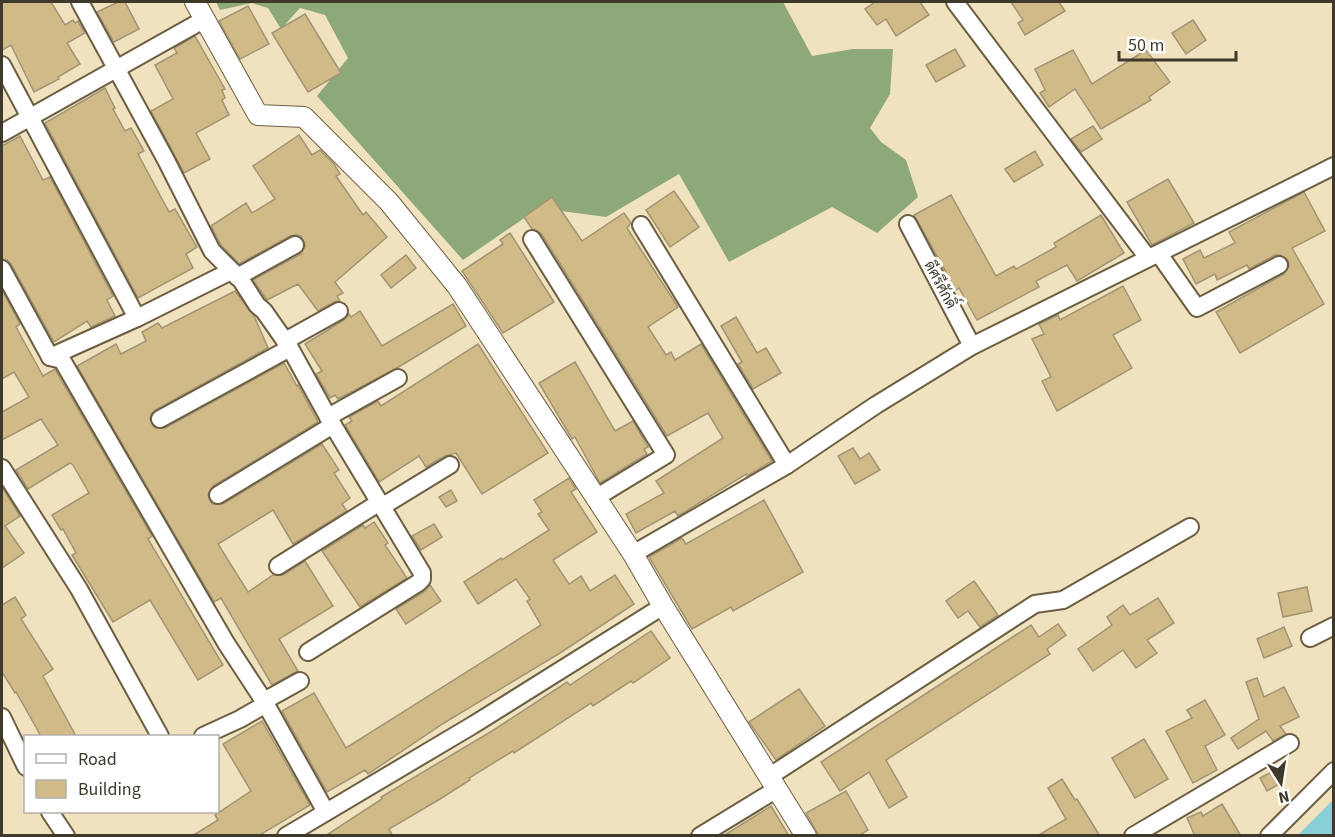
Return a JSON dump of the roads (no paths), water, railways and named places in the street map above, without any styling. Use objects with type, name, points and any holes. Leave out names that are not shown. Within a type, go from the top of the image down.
[{"type":"street","points":[[80,2],[212,251],[234,274],[287,345],[420,569],[421,580],[308,652]]},
{"type":"street","points":[[195,2],[258,115],[304,117],[389,202],[436,257],[476,313],[597,497],[806,836]]},
{"type":"street","points":[[955,2],[1197,308],[1279,265]]},
{"type":"street","points":[[2,133],[205,19]]},
{"type":"street","points":[[2,65],[28,118],[137,318]]},
{"type":"street","points":[[633,554],[787,465],[876,405],[972,346],[1334,166]]},
{"type":"street","name":"ดีศรีศักดิ์","points":[[908,224],[972,346]]},
{"type":"street","points":[[641,225],[787,465]]},
{"type":"street","points":[[532,239],[666,455],[597,497]]},
{"type":"street","points":[[50,357],[295,245]]},
{"type":"street","points":[[2,269],[50,357],[62,360],[226,643],[265,703],[326,812]]},
{"type":"street","points":[[160,419],[287,345],[339,311]]},
{"type":"street","points":[[218,495],[398,378]]},
{"type":"street","points":[[278,566],[450,465]]},
{"type":"street","points":[[2,468],[79,589],[159,735]]},
{"type":"street","points":[[700,836],[773,782],[1035,604],[1063,600],[1190,527]]},
{"type":"street","points":[[286,836],[474,725],[663,606]]},
{"type":"street","points":[[1310,638],[1334,626]]},
{"type":"street","points":[[205,735],[230,724],[300,681]]},
{"type":"street","points":[[2,717],[24,763]]},
{"type":"street","points":[[1133,836],[1290,743]]},
{"type":"street","points":[[1269,836],[1334,771]]},
{"type":"street","points":[[51,813],[66,836]]},
{"type":"water","points":[[1333,800],[1333,835],[1298,835]]}]
